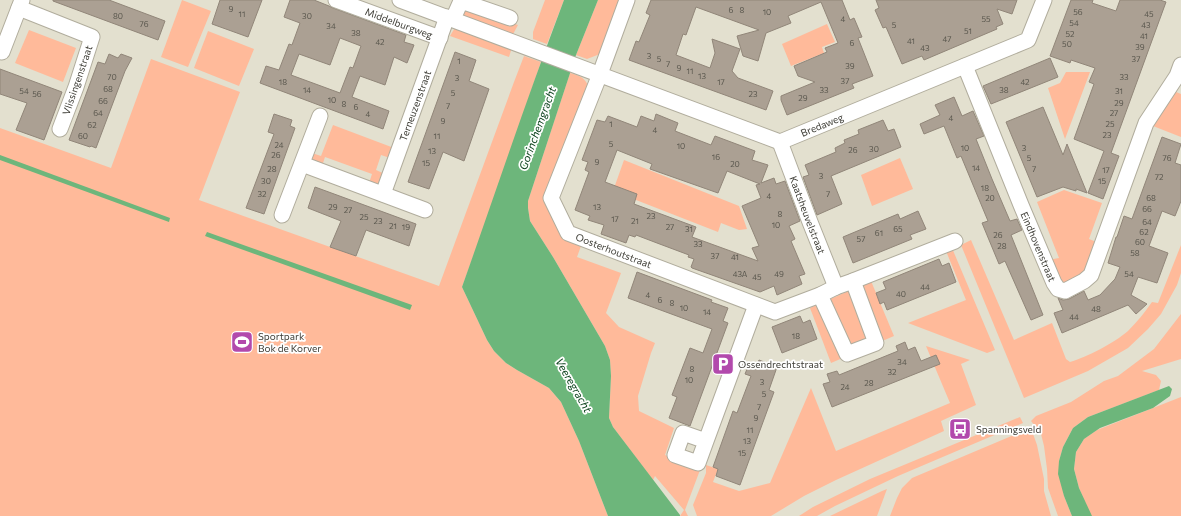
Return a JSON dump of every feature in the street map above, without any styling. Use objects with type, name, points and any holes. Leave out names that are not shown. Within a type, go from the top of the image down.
[{"type":"street","name":"Middelburgweg","points":[[336,0],[440,38]]},
{"type":"street","points":[[400,0],[780,142]]},
{"type":"street","name":"Oosterhoutstraat","points":[[627,0],[600,74],[551,198],[568,233],[775,312],[955,241]]},
{"type":"street","name":"Bredaweg","points":[[780,142],[1028,40],[1044,0]]},
{"type":"street","points":[[450,18],[461,1],[510,18]]},
{"type":"street","name":"Vlissingenstraat","points":[[0,51],[2,52],[20,4],[92,37],[76,87],[60,129]]},
{"type":"street","name":"Terneuzenstraat","points":[[384,194],[440,38],[450,18]]},
{"type":"street","name":"Eindhovenstraat","points":[[965,66],[1054,283],[1058,289],[1065,291],[1084,281],[1091,275],[1146,123],[1177,76],[1181,65]]},
{"type":"street","points":[[282,215],[320,116]]},
{"type":"street","name":"Kaatsheuvelstraat","points":[[780,142],[836,287]]},
{"type":"street","points":[[302,164],[425,210]]},
{"type":"street","points":[[820,294],[847,354],[876,343],[853,281]]},
{"type":"street","points":[[706,441],[756,305]]},
{"type":"shaded area","points":[[182,0],[211,11],[188,67],[161,57]]},
{"type":"shaded area","points":[[545,0],[564,0],[547,44],[533,39],[533,32]]},
{"type":"shaded area","points":[[598,0],[623,0],[600,54],[587,59],[576,55]]},
{"type":"shaded area","points":[[463,6],[518,25],[512,36],[459,15]]},
{"type":"shaded area","points":[[827,24],[835,42],[822,47],[824,53],[791,66],[782,44]]},
{"type":"shaded area","points":[[456,26],[513,44],[509,57],[450,36]]},
{"type":"shaded area","points":[[29,30],[76,48],[63,82],[15,63]]},
{"type":"shaded area","points":[[208,31],[254,49],[239,86],[194,68]]},
{"type":"shaded area","name":"Sportpark Bok de Korver","points":[[524,56],[541,62],[497,191],[462,287],[487,340],[494,351],[506,363],[549,388],[561,402],[579,441],[608,516],[0,516],[0,128],[111,168],[151,59],[240,92],[199,200],[439,286]]},
{"type":"shaded area","points":[[1066,72],[1090,72],[1065,139],[1048,88],[1060,83]]},
{"type":"shaded area","points":[[570,73],[577,75],[586,81],[589,88],[551,187],[581,246],[577,257],[621,273],[606,313],[619,327],[655,343],[638,396],[639,411],[674,428],[665,455],[700,470],[685,510],[688,516],[680,516],[684,510],[655,476],[653,480],[613,427],[609,418],[611,376],[610,360],[605,346],[553,257],[530,221],[528,201]]},
{"type":"shaded area","points":[[1176,92],[1181,94],[1181,137],[1153,126]]},
{"type":"shaded area","points":[[333,125],[394,148],[390,158],[381,155],[376,170],[385,174],[379,183],[369,183],[372,174],[325,157],[322,166],[313,162],[311,156],[312,153],[321,156]]},
{"type":"shaded area","points":[[900,158],[913,189],[872,206],[861,175]]},
{"type":"shaded area","points":[[624,160],[739,206],[747,229],[739,230],[721,223],[718,232],[613,191]]},
{"type":"shaded area","points":[[1064,190],[1102,203],[1089,239],[1094,241],[1096,249],[1084,274],[1064,283],[1056,280],[1048,260],[1059,258],[1037,202]]},
{"type":"shaded area","points":[[971,240],[1014,340],[1052,323],[1066,359],[1070,362],[1108,345],[1128,331],[1152,302],[1158,303],[1181,245],[1181,273],[1177,285],[1161,314],[1128,348],[1088,371],[1024,398],[961,245]]},
{"type":"shaded area","points":[[952,248],[995,350],[987,353],[908,323],[966,300],[946,251]]},
{"type":"shaded area","points":[[871,281],[894,336],[831,363],[810,308]]},
{"type":"shaded area","points":[[1181,314],[1181,359],[1142,371],[1156,375],[1161,381],[1159,390],[1088,417],[1073,428],[1063,447],[1059,461],[1064,496],[1072,516],[1058,516],[1048,488],[1044,446],[1040,430],[1031,421],[1036,416],[1071,402],[1104,381],[1118,376],[1154,349]]},
{"type":"shaded area","points":[[926,346],[970,360],[961,364],[976,405],[941,421],[944,431],[836,480],[804,496],[771,516],[697,516],[693,505],[706,473],[706,465],[718,469],[713,482],[739,491],[770,483],[811,388],[836,451],[950,403]]},
{"type":"shaded area","points":[[1181,397],[1181,516],[1091,516],[1079,488],[1074,469],[1076,452],[1084,439],[1097,430]]},
{"type":"shaded area","points":[[1020,417],[1023,423],[898,476],[817,516],[799,516],[813,507],[870,479]]},
{"type":"shaded area","points":[[1028,429],[1032,431],[1037,445],[1044,479],[1044,491],[1051,516],[890,516],[902,488],[912,478]]},
{"type":"shaded area","points":[[887,489],[877,516],[830,516],[882,491]]},
{"type":"water","points":[[564,0],[598,0],[576,55],[528,201],[530,221],[553,257],[605,346],[610,360],[611,376],[609,418],[613,427],[680,516],[608,516],[579,441],[561,402],[549,388],[506,363],[494,351],[487,340],[462,287]]},
{"type":"water","points":[[0,155],[170,218],[169,222],[0,160]]},
{"type":"water","points":[[207,232],[412,305],[410,310],[205,236]]},
{"type":"water","points":[[1169,386],[1172,389],[1170,396],[1153,408],[1100,428],[1084,439],[1076,452],[1074,469],[1079,488],[1092,516],[1072,516],[1064,496],[1058,474],[1059,461],[1063,447],[1073,428],[1088,417]]},
{"type":"building","points":[[53,0],[109,0],[165,21],[158,40]]},
{"type":"building","points":[[220,0],[262,0],[248,37],[212,24]]},
{"type":"building","points":[[290,0],[314,0],[406,35],[404,42],[414,45],[407,63],[394,57],[385,85],[360,76],[352,97],[389,111],[383,129],[260,83],[266,66],[279,70],[289,44],[292,45],[300,23],[284,17]],"holes":[[[340,38],[361,46],[353,68],[350,67],[340,93],[291,75],[299,54],[330,65]]]},
{"type":"building","points":[[651,0],[842,0],[850,20],[854,18],[862,37],[858,38],[873,76],[852,84],[854,88],[787,115],[781,100],[781,96],[815,82],[798,76],[794,66],[827,52],[825,48],[838,43],[821,2],[788,16],[791,23],[766,33],[758,61],[743,56],[737,36],[759,30],[696,7],[686,35],[683,34],[676,55],[710,68],[715,53],[712,39],[740,49],[732,71],[738,78],[773,91],[766,110],[629,60],[636,41],[639,42],[650,15],[646,13]]},
{"type":"building","points":[[876,0],[1017,0],[1012,14],[997,9],[1003,24],[996,27],[997,29],[924,60],[922,56],[902,64],[886,27],[883,28],[875,10],[879,8]]},
{"type":"building","points":[[1071,0],[1093,0],[1092,3],[1116,11],[1120,0],[1160,0],[1166,2],[1111,153],[1119,156],[1103,199],[1088,193],[1104,151],[1074,139],[1094,84],[1089,82],[1095,68],[1071,60],[1070,63],[1050,56]]},
{"type":"building","points":[[455,52],[476,60],[469,81],[489,89],[464,161],[443,152],[429,189],[408,182]]},
{"type":"building","points":[[109,54],[118,58],[121,54],[132,58],[125,71],[96,148],[90,147],[69,140],[98,62],[105,64]]},
{"type":"building","points":[[1050,58],[1058,77],[991,104],[983,86]]},
{"type":"building","points":[[0,69],[62,92],[44,140],[16,130],[27,103],[0,94]]},
{"type":"building","points":[[954,97],[962,116],[973,111],[984,136],[976,139],[992,179],[1010,221],[1017,219],[1022,230],[1011,235],[1043,315],[1031,320],[1005,261],[999,264],[982,223],[988,221],[961,156],[957,158],[944,126],[924,134],[920,124],[940,115],[935,105]]},
{"type":"building","points":[[1043,107],[1063,155],[1067,144],[1087,193],[1076,189],[1076,191],[1063,187],[1037,197],[1006,122]]},
{"type":"building","points":[[274,114],[292,120],[290,126],[295,128],[264,214],[246,208],[274,134],[268,132]]},
{"type":"building","points":[[656,114],[678,123],[675,131],[711,145],[715,136],[755,151],[752,160],[768,165],[761,183],[774,178],[776,184],[785,181],[800,221],[789,226],[795,239],[791,241],[805,274],[799,276],[802,284],[777,295],[774,286],[760,292],[692,268],[694,259],[688,257],[689,255],[636,235],[635,237],[629,235],[626,243],[601,234],[604,225],[588,220],[590,216],[575,210],[589,172],[585,170],[588,162],[582,160],[597,120],[605,122],[608,116],[637,127],[641,116],[654,121]],"holes":[[[617,150],[652,164],[650,169],[718,193],[727,171],[760,184],[756,185],[761,198],[742,206],[759,246],[752,248],[758,261],[692,237],[696,227],[634,204],[637,194],[605,182]]]},
{"type":"building","points":[[883,120],[888,131],[894,129],[901,147],[831,176],[842,204],[817,215],[803,177],[809,175],[805,165],[836,152],[835,148],[845,143],[844,140],[859,134],[858,130]]},
{"type":"building","points":[[1162,137],[1181,144],[1175,163],[1181,165],[1181,201],[1175,216],[1162,211],[1149,246],[1168,253],[1157,283],[1138,277],[1131,295],[1147,304],[1136,314],[1128,305],[1062,333],[1054,313],[1063,310],[1058,298],[1063,300],[1069,299],[1084,291],[1088,300],[1100,295],[1115,279],[1120,267],[1108,263],[1116,237],[1124,216],[1132,219]]},
{"type":"building","points":[[315,187],[416,224],[409,246],[366,230],[356,256],[330,247],[341,221],[308,208]]},
{"type":"building","points":[[918,211],[926,229],[910,235],[912,239],[853,263],[843,237],[898,214],[900,219]]},
{"type":"building","points":[[939,259],[942,266],[949,263],[956,282],[887,310],[884,302],[880,304],[876,293],[886,289],[883,282]]},
{"type":"building","points":[[637,272],[712,300],[711,302],[728,308],[723,321],[728,323],[690,426],[669,418],[677,397],[672,395],[690,348],[703,353],[712,329],[628,298]]},
{"type":"building","points":[[800,316],[803,323],[810,320],[817,339],[782,353],[772,327]]},
{"type":"building","points":[[905,342],[908,350],[915,347],[921,361],[936,355],[940,364],[832,407],[823,384],[830,382],[827,374],[837,371],[839,375],[898,351],[896,346]]},
{"type":"building","points":[[759,360],[777,367],[769,390],[774,392],[740,485],[716,476],[718,469],[713,467],[733,411],[737,413],[751,376],[745,374],[749,364],[756,367]]},
{"type":"place","name":"Sportpark Bok de Korver","points":[[242,342]]},
{"type":"place","name":"Ossendrechtstraat","points":[[723,364]]},
{"type":"place","name":"Spanningsveld","points":[[960,429]]},
{"type":"water label","name":"Gorinchemgracht","points":[[537,128]]},
{"type":"water label","name":"Veeregracht","points":[[574,385]]}]
